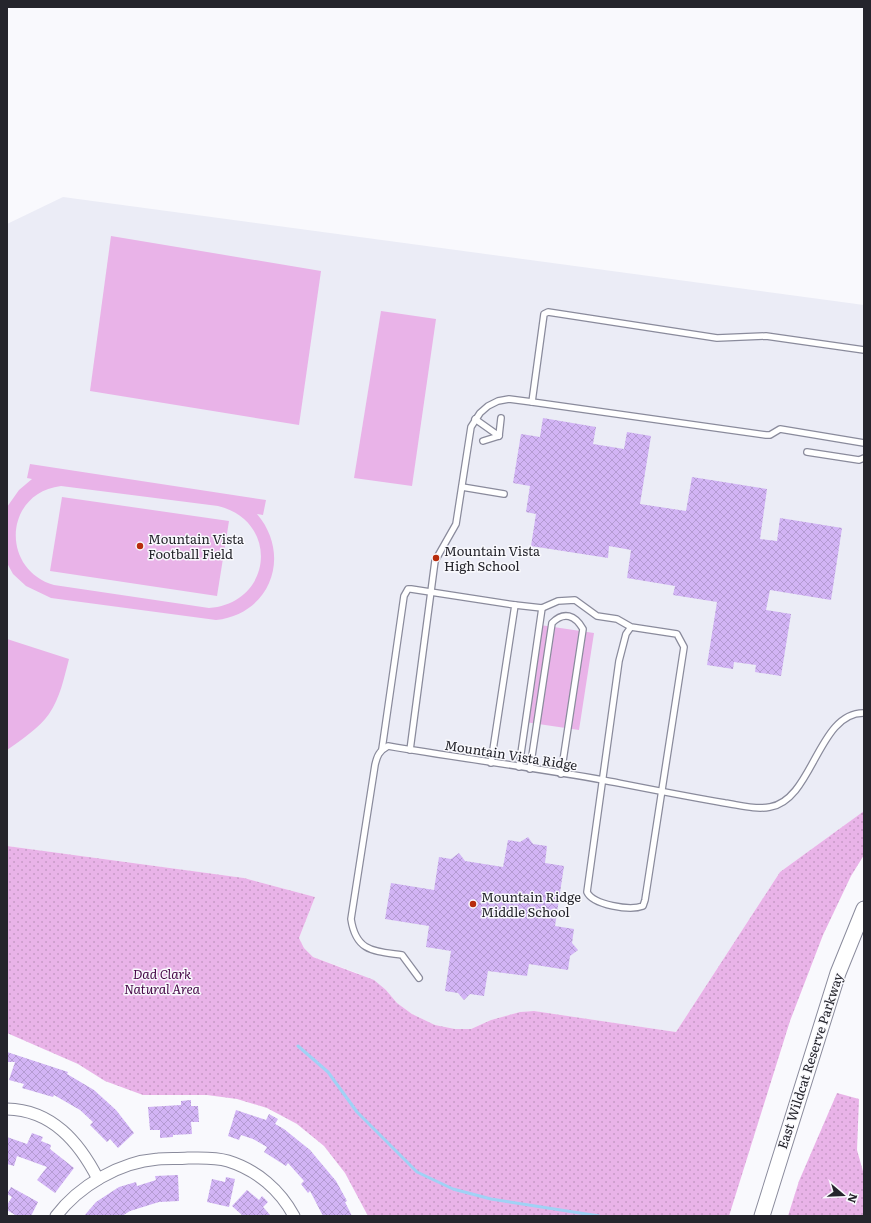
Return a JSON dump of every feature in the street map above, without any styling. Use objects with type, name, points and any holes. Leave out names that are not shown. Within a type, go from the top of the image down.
[{"type":"main road","name":"East Wildcat Reserve Parkway","points":[[762,1216],[838,973],[864,908]]},
{"type":"street","points":[[7,1109],[36,1114],[56,1125],[81,1149],[98,1179]]},
{"type":"street","points":[[56,1216],[79,1193],[98,1179],[122,1168],[156,1159],[206,1158],[221,1160],[245,1168],[265,1181],[286,1202],[294,1216]]},
{"type":"lane","points":[[532,402],[544,314],[548,312],[717,338],[766,336],[864,350]]},
{"type":"lane","points":[[410,750],[435,561],[456,524],[471,427],[475,419],[488,406],[498,401],[509,399],[766,435],[770,435],[780,429],[864,443]]},
{"type":"lane","points":[[499,436],[501,418]]},
{"type":"lane","points":[[475,419],[499,436]]},
{"type":"lane","points":[[483,441],[499,436]]},
{"type":"lane","points":[[807,452],[859,460],[864,458]]},
{"type":"lane","points":[[462,487],[504,494]]},
{"type":"lane","points":[[419,978],[402,955],[372,950],[364,947],[354,935],[351,919],[374,765],[377,755],[382,749],[404,596],[408,589],[411,588],[542,608],[558,601],[575,600],[597,616],[617,619],[631,627],[677,634],[684,647],[643,906],[636,909],[597,902],[589,897],[587,892],[619,661],[626,634],[631,627]]},
{"type":"lane","points":[[491,762],[515,605]]},
{"type":"lane","points":[[519,767],[542,608]]},
{"type":"lane","points":[[530,769],[552,623],[558,617],[568,615],[578,620],[583,628],[561,774]]},
{"type":"lane","name":"Mountain Vista Ridge","points":[[382,749],[388,746],[603,780],[662,792],[754,807],[770,807],[783,802],[794,792],[811,767],[821,746],[836,727],[851,716],[864,713]]},
{"type":"shaded area","name":"Mountain Vista High School","points":[[63,197],[864,305],[864,811],[780,872],[676,1032],[534,1011],[520,1012],[491,1020],[471,1029],[455,1029],[435,1025],[412,1014],[397,1003],[386,990],[357,973],[313,957],[304,948],[299,938],[315,897],[244,878],[7,846],[7,224]]},
{"type":"green space","points":[[111,236],[321,271],[299,425],[90,391]]},
{"type":"green space","points":[[381,311],[436,319],[412,486],[354,478]]},
{"type":"green space","points":[[30,464],[266,500],[263,515],[257,514],[268,530],[273,547],[274,564],[270,580],[262,595],[251,607],[235,615],[216,620],[51,598],[26,586],[13,574],[7,563],[7,507],[19,490],[32,479],[27,478]],"holes":[[[61,486],[218,506],[238,514],[252,528],[259,544],[261,561],[256,577],[246,592],[230,603],[209,608],[54,585],[36,576],[24,564],[17,548],[16,532],[19,516],[28,502],[42,492]]]},
{"type":"green space","name":"Mountain Vista Football Field","points":[[62,497],[229,521],[217,596],[50,571]]},
{"type":"green space","points":[[540,625],[594,633],[579,730],[525,722]]},
{"type":"green space","points":[[7,639],[69,659],[59,695],[49,714],[35,729],[7,750]]},
{"type":"green space","name":"Dad Clark Natural Area","points":[[864,811],[864,855],[851,876],[823,935],[790,1021],[729,1216],[368,1216],[345,1173],[324,1146],[297,1124],[267,1108],[237,1099],[207,1095],[143,1095],[105,1081],[78,1064],[7,1033],[7,846],[244,878],[315,897],[299,938],[304,948],[313,957],[374,980],[386,990],[397,1003],[412,1014],[435,1025],[455,1029],[471,1029],[491,1020],[520,1012],[534,1011],[676,1032],[780,872]]},
{"type":"green space","points":[[837,1093],[859,1099],[857,1150],[864,1175],[864,1216],[788,1216],[799,1181]]},
{"type":"building","name":"Mountain Vista High School","points":[[543,418],[596,427],[593,444],[624,449],[627,432],[651,436],[640,504],[686,511],[692,477],[767,489],[760,539],[777,541],[780,518],[842,528],[831,600],[770,590],[766,610],[791,614],[781,676],[755,672],[756,665],[734,662],[733,669],[707,665],[717,602],[673,595],[675,586],[627,578],[631,550],[609,546],[608,558],[531,546],[536,514],[526,512],[530,486],[513,483],[521,434],[540,437]]},
{"type":"building","name":"Mountain Ridge Middle School","points":[[528,837],[533,844],[547,846],[545,863],[564,866],[555,926],[574,929],[572,943],[578,950],[570,956],[568,970],[529,964],[527,976],[488,971],[484,996],[470,994],[464,1000],[458,993],[445,991],[451,951],[426,947],[429,926],[385,919],[391,883],[434,890],[439,857],[451,859],[459,853],[465,861],[503,867],[508,840],[520,842]]},
{"type":"building","points":[[7,1052],[68,1072],[67,1074],[94,1090],[116,1110],[134,1133],[118,1148],[110,1139],[107,1142],[90,1125],[93,1122],[80,1110],[54,1095],[53,1097],[22,1088],[24,1084],[9,1080],[15,1062],[7,1062]]},
{"type":"building","points":[[191,1100],[191,1106],[198,1106],[199,1122],[191,1122],[192,1134],[173,1135],[173,1137],[160,1138],[160,1130],[150,1130],[148,1107],[181,1105],[181,1101]]},
{"type":"building","points":[[236,1110],[266,1120],[269,1114],[278,1119],[275,1124],[284,1129],[310,1150],[336,1181],[347,1201],[345,1202],[352,1216],[323,1216],[310,1191],[308,1193],[301,1184],[304,1181],[288,1163],[286,1166],[264,1152],[267,1147],[253,1139],[241,1135],[239,1140],[228,1136]]},
{"type":"building","points":[[32,1133],[43,1137],[41,1141],[51,1145],[50,1149],[74,1168],[55,1193],[37,1180],[47,1167],[17,1156],[14,1166],[7,1164],[7,1137],[27,1144]]},
{"type":"building","points":[[178,1175],[179,1201],[159,1202],[130,1211],[122,1216],[84,1216],[96,1202],[119,1187],[136,1182],[137,1186],[156,1180],[155,1176]]},
{"type":"building","points":[[226,1177],[235,1179],[229,1207],[207,1202],[212,1179],[225,1182]]},
{"type":"building","points":[[11,1187],[38,1202],[31,1216],[17,1216],[7,1210],[7,1205],[12,1197],[7,1194]]},
{"type":"building","points":[[247,1190],[259,1200],[262,1196],[268,1202],[263,1207],[271,1216],[243,1216],[232,1206]]},
{"type":"waterway","points":[[298,1046],[328,1072],[357,1112],[417,1172],[453,1189],[491,1199],[599,1216]]},
{"type":"place","name":"Mountain Vista Football Field","points":[[140,546]]},
{"type":"place","name":"Mountain Vista High School","points":[[436,558]]},
{"type":"place","name":"Mountain Ridge Middle School","points":[[473,904]]}]
